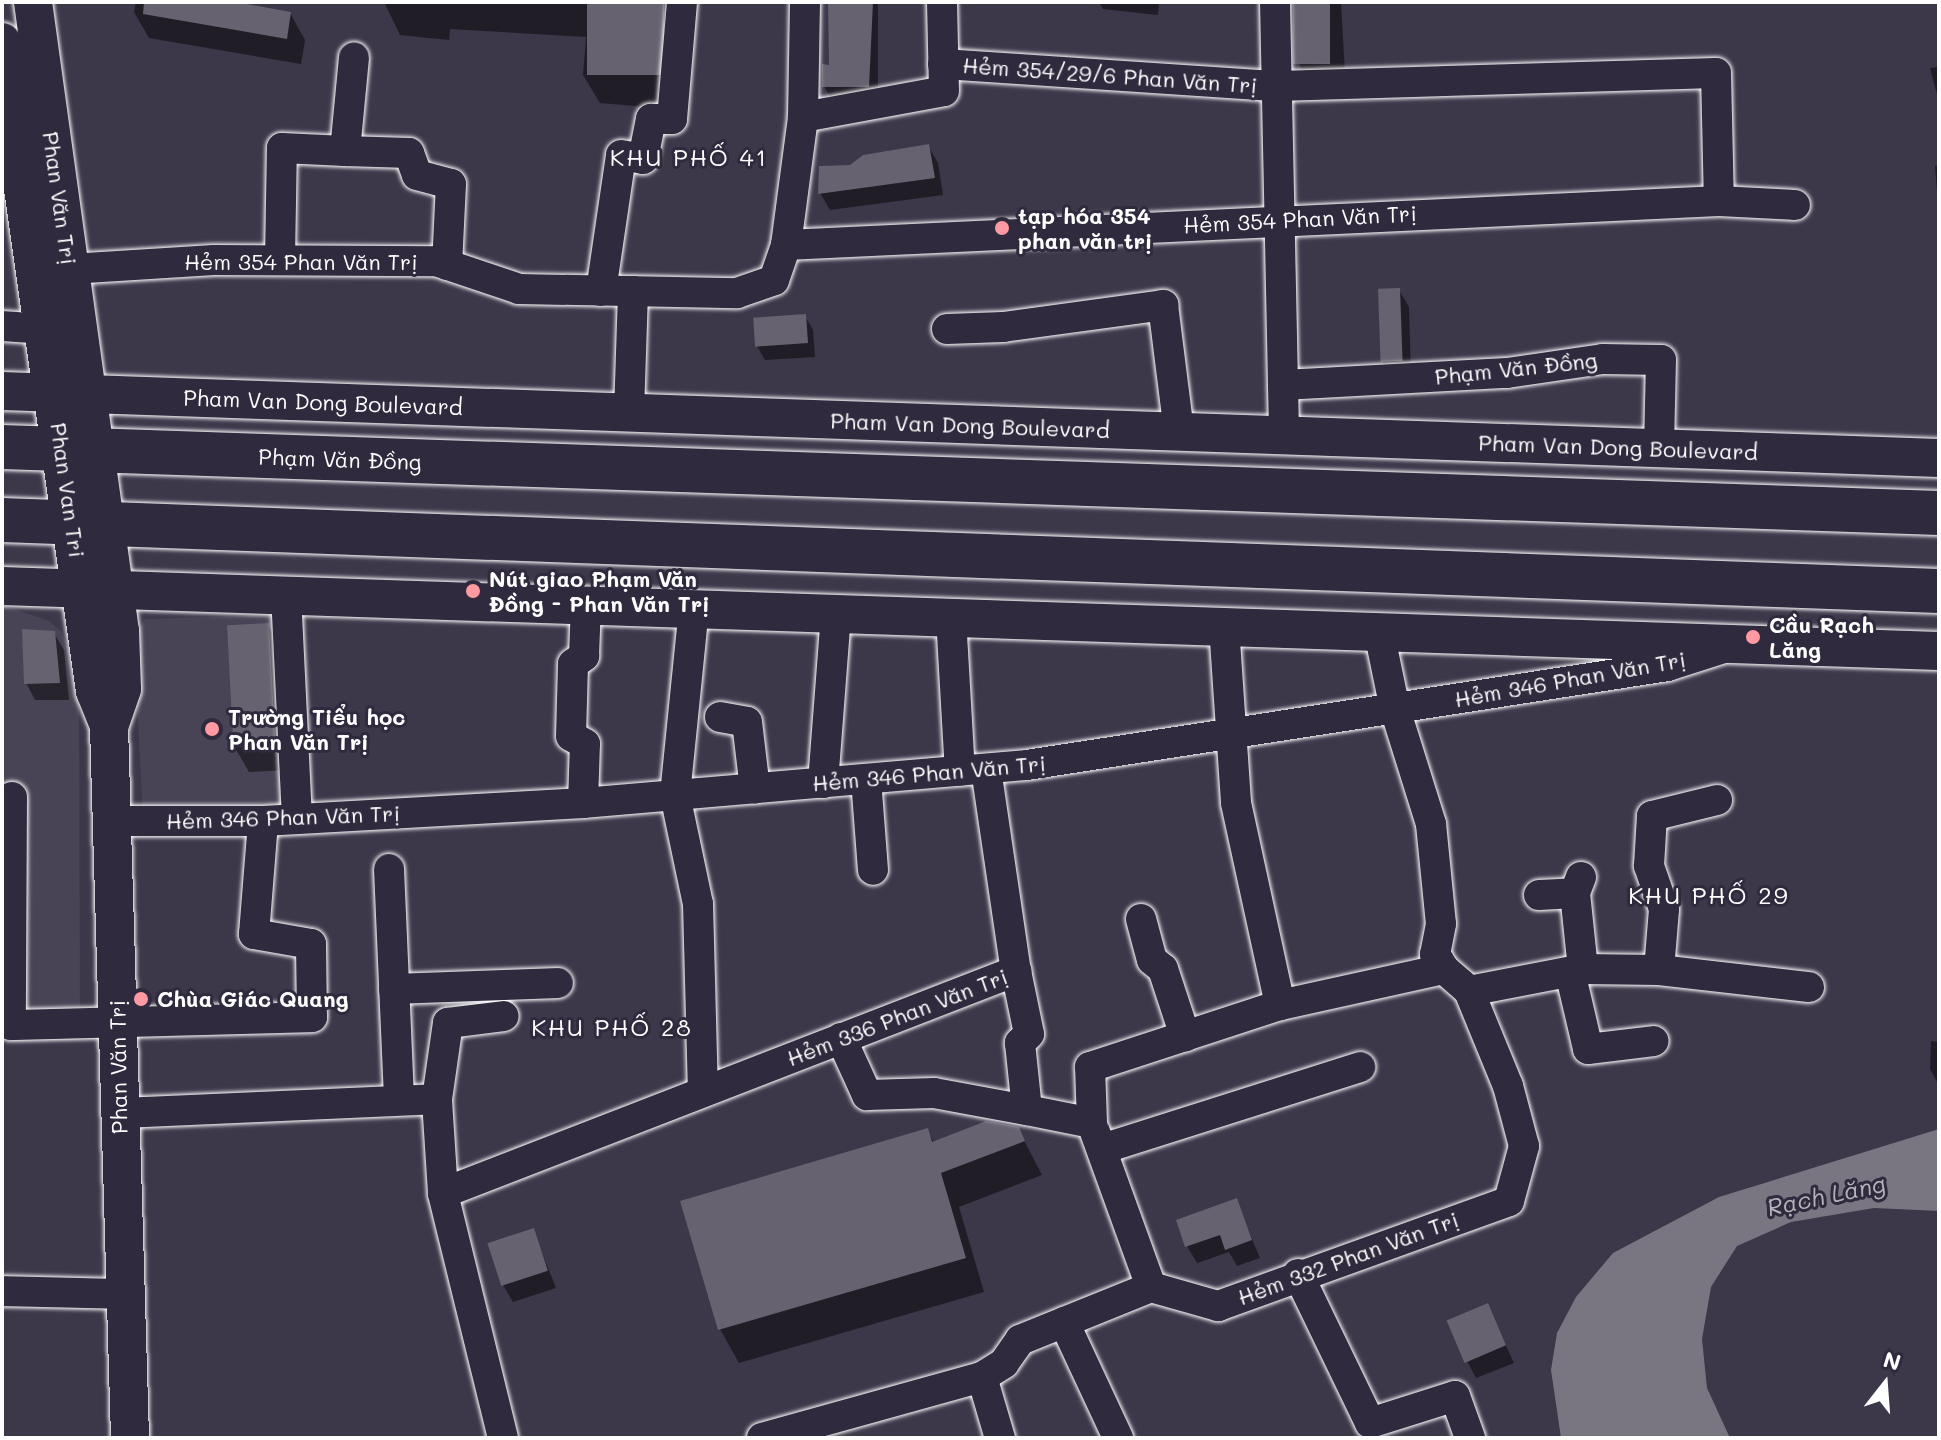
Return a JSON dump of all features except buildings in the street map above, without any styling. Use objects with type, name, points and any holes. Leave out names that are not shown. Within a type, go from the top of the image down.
[{"type":"highway","points":[[2,447],[79,450]]},
{"type":"highway","name":"Phạm Văn Đồng","points":[[79,450],[543,466]]},
{"type":"highway","points":[[543,466],[1939,513]]},
{"type":"highway","points":[[2,520],[90,526],[1939,591]]},
{"type":"main road","name":"Phan Văn Trị","points":[[33,2],[70,269],[71,394]]},
{"type":"main road","name":"Phan Văn Trị","points":[[2,42],[44,329],[71,394]]},
{"type":"main road","name":"Pham Van Dong Boulevard","points":[[2,391],[1939,458]]},
{"type":"main road","name":"Phan Van Tri","points":[[71,394],[99,587]]},
{"type":"main road","points":[[543,410],[543,466]]},
{"type":"main road","points":[[1653,503],[1659,448]]},
{"type":"main road","points":[[2,586],[1936,653]]},
{"type":"main road","name":"Phan Văn Trị","points":[[99,587],[122,689],[109,726],[125,1294]]},
{"type":"main road","points":[[125,1294],[130,1438]]},
{"type":"street","points":[[601,291],[621,155],[643,159],[651,119],[672,119],[682,2]]},
{"type":"street","points":[[786,245],[803,117],[805,2]]},
{"type":"street","points":[[803,117],[944,91],[942,2]]},
{"type":"street","points":[[1275,2],[1284,435]]},
{"type":"street","points":[[345,151],[354,57]]},
{"type":"street","name":"Hẻm 354/29/6 Phan Văn Trị","points":[[943,64],[1277,86],[1716,73],[1719,201]]},
{"type":"street","points":[[280,259],[282,148],[409,153],[417,175],[451,184],[447,265]]},
{"type":"street","name":"Hẻm 354 Phan Văn Trị","points":[[70,269],[280,259],[447,265],[519,289],[737,293],[774,280],[786,245],[1719,201],[1795,205]]},
{"type":"street","points":[[629,413],[633,291]]},
{"type":"street","points":[[947,329],[1003,327],[1163,305],[1179,432]]},
{"type":"street","points":[[2,326],[44,329]]},
{"type":"street","name":"Phạm Văn Đồng","points":[[1283,385],[1507,373],[1603,359],[1661,360],[1659,448]]},
{"type":"street","points":[[286,594],[297,819]]},
{"type":"street","points":[[583,803],[585,744],[571,736],[573,664],[584,656],[586,604]]},
{"type":"street","points":[[694,608],[675,795],[698,904],[703,1092]]},
{"type":"street","points":[[823,783],[836,613]]},
{"type":"street","points":[[951,617],[973,770],[1016,971]]},
{"type":"street","points":[[1224,626],[1236,803],[1280,1005]]},
{"type":"street","points":[[1379,632],[1395,709],[1431,824],[1441,924],[1435,954],[1444,969],[1469,991],[1576,970],[1659,970],[1809,987]]},
{"type":"street","name":"Hẻm 346 Phan Văn Trị","points":[[112,821],[263,821],[583,803],[973,770],[1668,666],[1736,644]]},
{"type":"street","points":[[720,717],[747,722],[755,789]]},
{"type":"street","points":[[866,779],[873,870]]},
{"type":"street","points":[[12,797],[11,1025],[312,1017],[311,944],[254,934],[263,821]]},
{"type":"street","points":[[1659,970],[1664,909],[1649,866],[1652,816],[1717,800]]},
{"type":"street","points":[[389,869],[399,1100]]},
{"type":"street","points":[[1539,895],[1578,885],[1576,970],[1588,1049],[1654,1041]]},
{"type":"street","points":[[1141,919],[1152,960],[1163,969],[1185,1036]]},
{"type":"street","points":[[762,1438],[982,1377],[1004,1363],[1020,1340],[1151,1287],[1097,1136],[1090,1067],[1280,1005],[1444,969]]},
{"type":"street","name":"Hẻm 336 Phan Văn Trị","points":[[443,1193],[1016,971],[1029,1034],[1020,1043],[1027,1110]]},
{"type":"street","points":[[394,989],[558,983]]},
{"type":"street","name":"Hẻm 332 Phan Văn Trị","points":[[1151,1287],[1218,1306],[1298,1274],[1509,1201],[1524,1146],[1508,1086],[1469,991]]},
{"type":"street","points":[[503,1438],[443,1193],[437,1099],[448,1023],[504,1016]]},
{"type":"street","points":[[841,1038],[867,1095],[934,1093],[1027,1110],[1097,1136],[1360,1067]]},
{"type":"street","points":[[120,1113],[437,1099]]},
{"type":"street","points":[[1298,1274],[1370,1423],[1455,1396],[1470,1438]]},
{"type":"street","points":[[2,1291],[125,1294]]},
{"type":"street","points":[[1064,1322],[1118,1438]]},
{"type":"street","points":[[982,1377],[1000,1438]]},
{"type":"shaded area","points":[[2,605],[49,621],[62,632],[79,679],[80,1040],[2,1040]]},
{"type":"shaded area","name":"Trường Tiểu học Phan Văn Trị","points":[[279,615],[291,812],[143,816],[134,645],[144,619]]},
{"type":"water","name":"Rạch Lăng","points":[[1939,1129],[1939,1211],[1874,1208],[1791,1222],[1737,1246],[1711,1287],[1702,1339],[1707,1388],[1730,1438],[1561,1438],[1551,1370],[1557,1333],[1576,1297],[1613,1253],[1719,1197]]},
{"type":"place","name":"tạp hóa 354 phan văn trị","points":[[1002,228]]},
{"type":"place","name":"Nút giao Phạm Văn Đồng - Phan Văn Trị","points":[[473,591]]},
{"type":"place","name":"Cầu Rạch Lăng","points":[[1753,637]]},
{"type":"place","name":"Trường Tiểu học Phan Văn Trị","points":[[212,729]]},
{"type":"place","name":"Chùa Giác Quang","points":[[141,999]]},
{"type":"district","name":"KHU PHỐ 41","points":[[689,157]]},
{"type":"district","name":"KHU PHỐ 29","points":[[1709,895]]},
{"type":"district","name":"KHU PHỐ 28","points":[[612,1027]]}]
